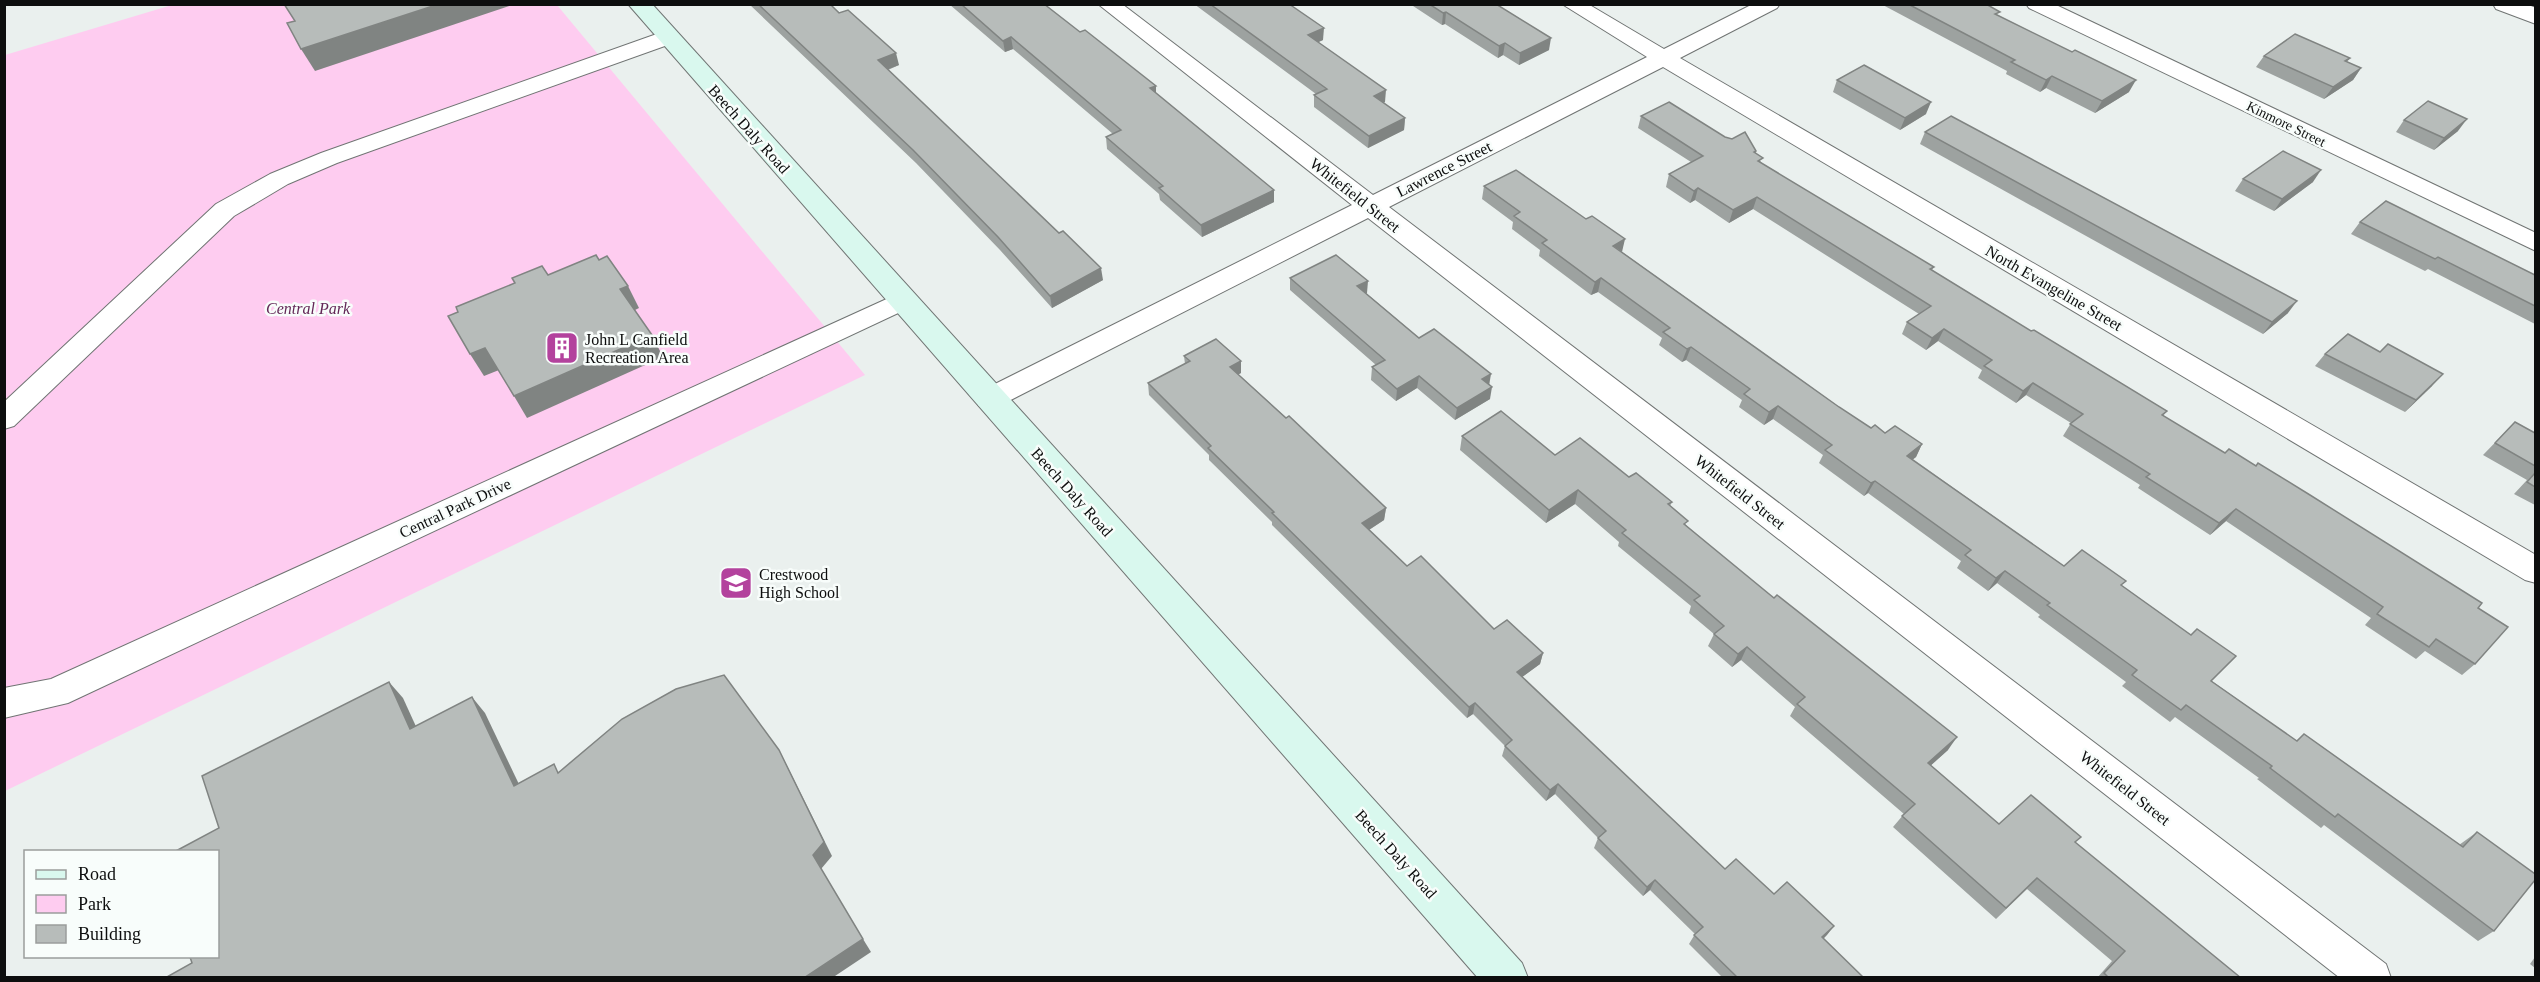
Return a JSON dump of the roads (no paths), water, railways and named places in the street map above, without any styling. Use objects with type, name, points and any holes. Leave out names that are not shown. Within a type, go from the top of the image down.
[{"type":"main road","name":"Beech Daly Road","points":[[639,4],[1507,978]]},
{"type":"street","name":"Whitefield Street","points":[[1108,4],[2372,978]]},
{"type":"street","name":"North Evangeline Street","points":[[1572,4],[2535,572]]},
{"type":"street","name":"Lawrence Street","points":[[989,399],[1770,4]]},
{"type":"street","name":"Kinmore Street","points":[[2036,4],[2535,243]]},
{"type":"street","points":[[2504,4],[2535,17]]},
{"type":"street","points":[[4,419],[225,210],[277,180],[329,159],[668,37]]},
{"type":"street","name":"Central Park Drive","points":[[4,703],[56,693],[902,301]]},
{"type":"place","name":"John L Canfield Recreation Area","points":[[562,348]]},
{"type":"place","name":"Crestwood High School","points":[[736,583]]},
{"type":"park label","name":"Central Park","points":[[308,308]]}]
